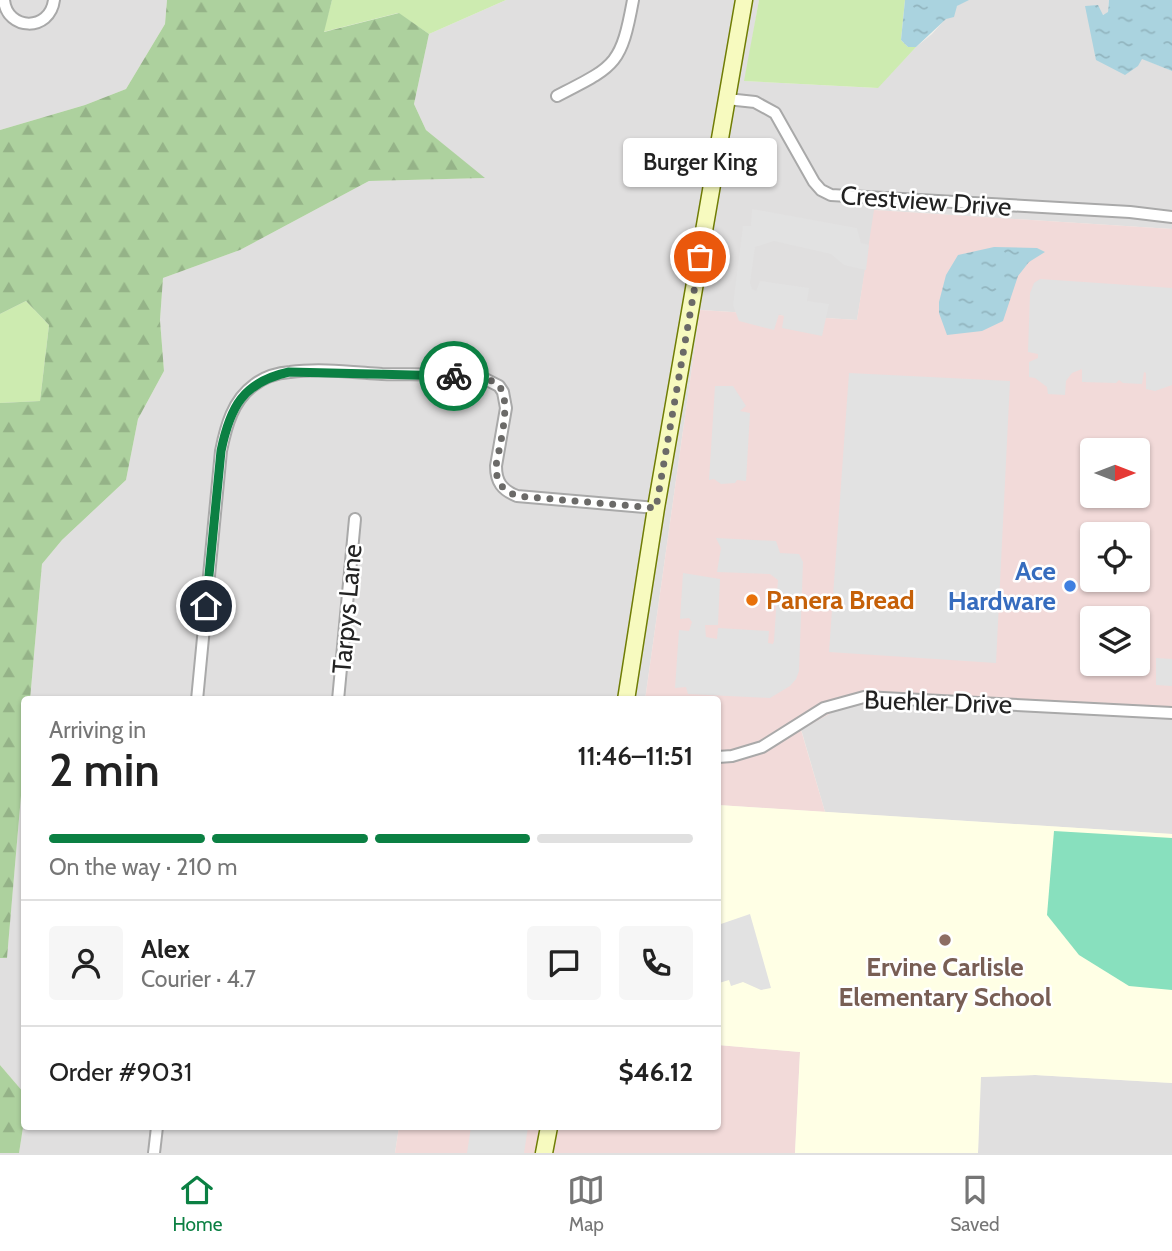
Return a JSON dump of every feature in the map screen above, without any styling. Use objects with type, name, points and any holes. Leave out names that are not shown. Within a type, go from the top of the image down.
[{"type":"main road","points":[[626,696],[744,0]]},
{"type":"main road","points":[[544,1153],[548,1130]]},
{"type":"street","points":[[4,0],[7,13],[23,24],[43,21],[50,14],[54,0]]},
{"type":"street","points":[[556,96],[600,74],[616,57],[627,32],[633,0]]},
{"type":"street","name":"Crestview Drive","points":[[727,99],[755,102],[775,114],[814,182],[821,190],[831,195],[1130,212],[1172,217]]},
{"type":"street","points":[[197,696],[221,451],[226,427],[246,392],[272,375],[321,371],[485,379],[499,386],[505,402],[496,466],[496,476],[503,489],[517,496],[656,508]]},
{"type":"street","name":"Tarpys Lane","points":[[338,696],[355,519]]},
{"type":"street","name":"Buehler Drive","points":[[721,757],[762,747],[824,708],[864,697],[1172,713]]},
{"type":"street","points":[[154,1153],[157,1130]]},
{"type":"shaded area","points":[[0,0],[167,0],[165,24],[126,89],[85,105],[0,130]]},
{"type":"shaded area","points":[[506,0],[759,0],[745,81],[877,88],[957,6],[967,0],[1109,0],[1108,13],[1102,15],[1089,5],[1141,58],[1172,71],[1172,229],[875,210],[857,320],[700,310],[646,696],[30,696],[42,564],[62,540],[126,480],[138,419],[164,371],[160,320],[163,278],[240,250],[369,181],[484,178],[426,130],[414,104],[429,34]]},
{"type":"shaded area","points":[[752,209],[857,228],[861,243],[869,245],[866,270],[844,265],[831,254],[774,241],[755,247],[750,283],[752,289],[756,291],[760,281],[809,288],[807,301],[829,304],[822,336],[782,328],[784,316],[779,314],[774,330],[739,321],[733,305],[743,226],[751,226]]},
{"type":"shaded area","points":[[874,210],[1172,229],[1172,719],[877,702],[840,708],[801,730],[825,812],[721,805],[721,696],[646,696],[700,310],[857,320]]},
{"type":"shaded area","points":[[1040,279],[1172,288],[1172,385],[1155,391],[1146,389],[1144,372],[1142,384],[1123,383],[1119,380],[1116,383],[1082,382],[1082,369],[1072,373],[1066,381],[1065,395],[1048,394],[1047,387],[1029,377],[1029,362],[1038,358],[1038,354],[1028,352],[1030,293],[1034,283]]},
{"type":"shaded area","points":[[849,373],[1010,381],[996,663],[829,652]]},
{"type":"shaded area","points":[[715,386],[733,386],[746,406],[740,411],[750,413],[746,481],[721,484],[714,479],[709,480]]},
{"type":"shaded area","points":[[716,538],[776,541],[780,553],[799,554],[803,562],[799,671],[790,686],[770,698],[688,694],[686,687],[675,688],[679,630],[689,631],[692,622],[689,618],[680,619],[683,573],[720,579],[718,625],[705,625],[706,637],[717,639],[718,628],[769,631],[768,643],[773,644],[774,641],[778,580],[770,574],[717,572],[721,548]]},
{"type":"shaded area","points":[[1156,658],[1172,659],[1172,686],[1156,685]]},
{"type":"shaded area","points":[[877,702],[1172,719],[1172,834],[825,812],[801,729],[840,708]]},
{"type":"shaded area","points":[[21,796],[21,1090],[0,1065],[0,958],[7,957]]},
{"type":"shaded area","name":"Ervine Carlisle Elementary School","points":[[721,805],[1172,834],[1172,1083],[1035,1075],[981,1077],[978,1153],[795,1153],[800,1052],[721,1045]]},
{"type":"shaded area","points":[[750,914],[771,988],[761,990],[743,982],[731,986],[729,980],[721,982],[721,924]]},
{"type":"shaded area","points":[[721,1045],[800,1052],[795,1153],[395,1153],[399,1130],[721,1130]]},
{"type":"shaded area","points":[[1035,1075],[1172,1083],[1172,1153],[978,1153],[980,1077]]},
{"type":"shaded area","points":[[23,1130],[399,1130],[395,1153],[19,1153]]},
{"type":"shaded area","points":[[471,1130],[528,1130],[524,1153],[467,1153]]},
{"type":"green space","points":[[167,0],[332,0],[324,32],[399,13],[429,34],[414,104],[426,130],[485,178],[369,181],[240,250],[163,278],[160,320],[164,371],[138,419],[126,480],[62,540],[42,564],[30,696],[21,696],[21,796],[7,958],[0,958],[0,403],[40,401],[49,325],[26,301],[0,314],[0,130],[85,105],[126,89],[165,24]]},
{"type":"green space","points":[[332,0],[506,0],[429,34],[398,13],[323,32]]},
{"type":"green space","points":[[759,0],[905,0],[901,40],[908,47],[916,47],[878,88],[744,81]]},
{"type":"green space","points":[[26,301],[49,325],[40,401],[0,403],[0,314]]},
{"type":"green space","points":[[1054,831],[1172,838],[1172,990],[1129,986],[1079,955],[1047,915]]},
{"type":"green space","points":[[0,1065],[21,1090],[23,1130],[19,1153],[0,1153]]},
{"type":"water","points":[[905,0],[969,0],[957,6],[954,17],[946,19],[916,47],[908,47],[901,40]]},
{"type":"water","points":[[1109,0],[1172,0],[1172,71],[1142,59],[1138,66],[1125,75],[1096,60],[1085,6],[1098,5],[1103,15],[1108,12]]},
{"type":"water","points":[[994,247],[1037,248],[1045,252],[1029,262],[1018,276],[1003,321],[982,331],[947,335],[939,313],[946,275],[958,255]]},
{"type":"way so far","points":[[454,376],[485,379],[494,382],[503,392],[506,408],[496,476],[503,489],[517,496],[656,508],[700,257]]},
{"type":"place","name":"Burger King","points":[[700,257]]},
{"type":"place","name":"Ace Hardware","points":[[1070,586]]},
{"type":"place","name":"Panera Bread","points":[[752,600]]},
{"type":"place","name":"Ervine Carlisle Elementary School","points":[[945,940]]},
{"type":"route","points":[[206,606],[221,451],[226,427],[246,392],[272,375],[289,372],[454,376]]}]
